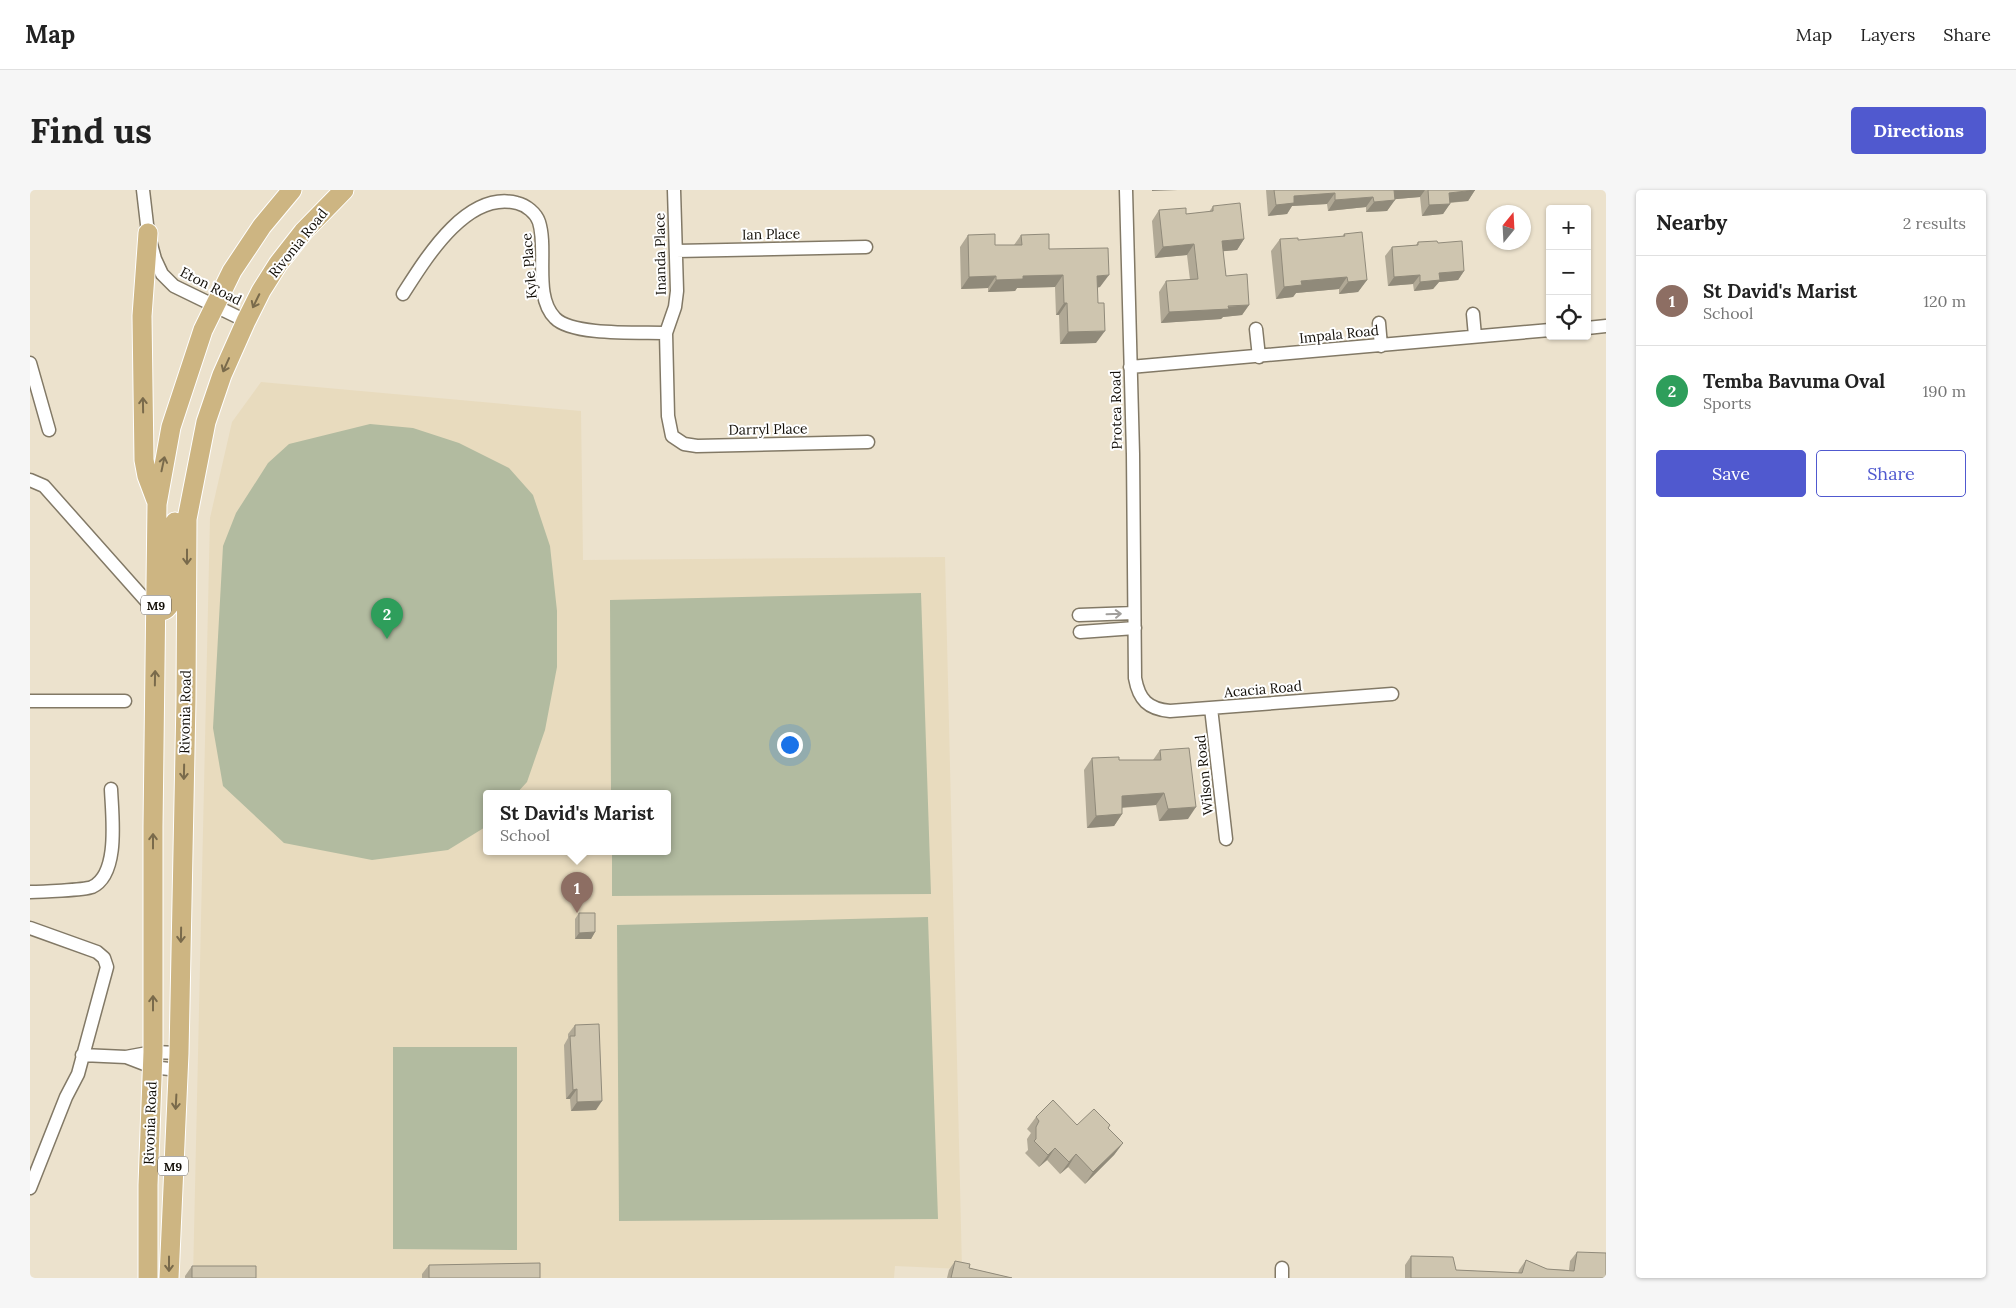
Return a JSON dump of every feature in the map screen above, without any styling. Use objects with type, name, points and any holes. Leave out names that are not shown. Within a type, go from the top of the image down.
[{"type":"main road","name":"Rivonia Road","points":[[148,1278],[157,504],[171,427],[203,330],[232,271],[262,226],[292,190]]},
{"type":"main road","name":"Rivonia Road","points":[[169,1278],[178,1061],[186,700],[187,518],[206,422],[222,375],[246,321],[261,291],[278,264],[303,232],[344,190]]},
{"type":"main road","points":[[148,233],[142,316],[144,460],[147,476],[157,504]]},
{"type":"main road","points":[[156,612],[168,608],[170,602],[176,516],[182,478],[194,442],[206,422]]},
{"type":"street","name":"Eton Road","points":[[143,190],[148,233],[155,259],[162,274],[174,286],[246,321]]},
{"type":"street","name":"Inanda Place","points":[[672,436],[668,416],[666,333],[675,307],[674,190]]},
{"type":"street","name":"Protea Road","points":[[1126,190],[1135,678],[1136,688],[1141,697]]},
{"type":"street","name":"Kyle Place","points":[[403,294],[454,225],[471,211],[488,202],[505,200],[520,204],[531,210],[538,220],[541,232],[544,291],[548,308],[555,318],[565,326],[580,330],[666,333]]},
{"type":"street","name":"Ian Place","points":[[676,251],[866,247]]},
{"type":"street","points":[[1473,314],[1475,336]]},
{"type":"street","points":[[1379,323],[1381,346]]},
{"type":"street","points":[[1591,328],[1606,326]]},
{"type":"street","points":[[1256,329],[1259,357]]},
{"type":"street","name":"Impala Road","points":[[1130,367],[1546,330]]},
{"type":"street","points":[[30,363],[49,430]]},
{"type":"street","name":"Darryl Place","points":[[672,436],[684,444],[697,446],[868,442]]},
{"type":"street","points":[[30,480],[44,486],[156,612]]},
{"type":"street","points":[[1079,615],[1134,613]]},
{"type":"street","points":[[1080,632],[1135,628]]},
{"type":"street","name":"Acacia Road","points":[[1141,697],[1149,706],[1158,710],[1170,711],[1392,694]]},
{"type":"street","points":[[30,701],[125,701]]},
{"type":"street","name":"Wilson Road","points":[[1212,708],[1226,839]]},
{"type":"street","points":[[30,892],[91,888],[102,880],[109,865],[113,837],[111,789]]},
{"type":"street","points":[[30,928],[96,952],[104,958],[107,967],[78,1074],[66,1097],[30,1188]]},
{"type":"street","points":[[82,1055],[126,1056],[178,1061]]},
{"type":"shaded area","points":[[261,382],[581,411],[583,560],[945,557],[962,1269],[895,1266],[894,1278],[193,1278],[210,518],[232,422]]},
{"type":"green space","points":[[370,424],[413,428],[459,443],[509,468],[533,495],[550,546],[557,611],[557,667],[545,730],[527,782],[520,790],[483,790],[483,828],[448,850],[372,860],[284,843],[223,786],[213,728],[223,546],[236,513],[268,463],[289,444]]},
{"type":"green space","points":[[921,593],[931,894],[612,896],[612,855],[671,855],[671,790],[611,790],[610,600]]},
{"type":"green space","points":[[928,917],[938,1219],[619,1221],[617,925]]},
{"type":"green space","points":[[393,1047],[517,1047],[517,1250],[393,1249]]},
{"type":"building","points":[[1274,190],[1394,190],[1395,200],[1374,202],[1373,197],[1335,200],[1335,193],[1294,196],[1294,203],[1276,205]]},
{"type":"building","points":[[1428,190],[1475,190],[1449,193],[1450,204],[1429,205]]},
{"type":"building","points":[[1240,203],[1244,239],[1222,241],[1226,276],[1247,274],[1249,305],[1228,306],[1229,309],[1169,312],[1166,281],[1198,279],[1194,244],[1163,247],[1159,210],[1186,208],[1186,214],[1213,211],[1213,206]]},
{"type":"building","points":[[1362,232],[1367,280],[1348,282],[1347,277],[1301,281],[1302,285],[1284,287],[1280,239],[1298,238],[1298,240],[1345,236],[1344,234]]},
{"type":"building","points":[[995,234],[995,245],[1022,245],[1021,235],[1049,234],[1049,249],[1108,248],[1109,275],[1097,276],[1098,303],[1104,303],[1105,331],[1068,332],[1067,303],[1064,303],[1063,275],[1023,276],[1023,279],[996,280],[996,276],[969,277],[968,235]]},
{"type":"building","points":[[1437,241],[1438,243],[1462,241],[1464,271],[1439,273],[1440,280],[1420,282],[1420,275],[1394,277],[1392,247],[1418,245],[1418,242]]},
{"type":"building","points":[[1189,748],[1196,807],[1168,809],[1164,793],[1122,796],[1122,814],[1096,816],[1092,758],[1119,757],[1119,760],[1161,760],[1160,750]]},
{"type":"building","points":[[579,913],[595,913],[595,932],[579,933]]},
{"type":"building","points":[[599,1024],[602,1101],[577,1102],[577,1089],[573,1090],[570,1036],[575,1036],[575,1025]]},
{"type":"building","points":[[1053,1100],[1077,1125],[1094,1109],[1110,1125],[1108,1128],[1123,1143],[1093,1172],[1076,1154],[1069,1162],[1055,1148],[1048,1155],[1034,1141],[1039,1121],[1036,1117]]},
{"type":"building","points":[[1577,1252],[1606,1253],[1606,1278],[1411,1278],[1411,1256],[1453,1257],[1456,1270],[1522,1273],[1526,1260],[1547,1269],[1574,1271]]},
{"type":"building","points":[[955,1261],[970,1264],[969,1268],[1012,1278],[951,1278]]},
{"type":"building","points":[[540,1263],[540,1278],[429,1278],[429,1265]]},
{"type":"building","points":[[192,1266],[256,1266],[256,1278],[192,1278]]},
{"type":"place","name":"Temba Bavuma Oval","points":[[387,639]]},
{"type":"place","name":"St David's Marist","points":[[577,913]]}]
